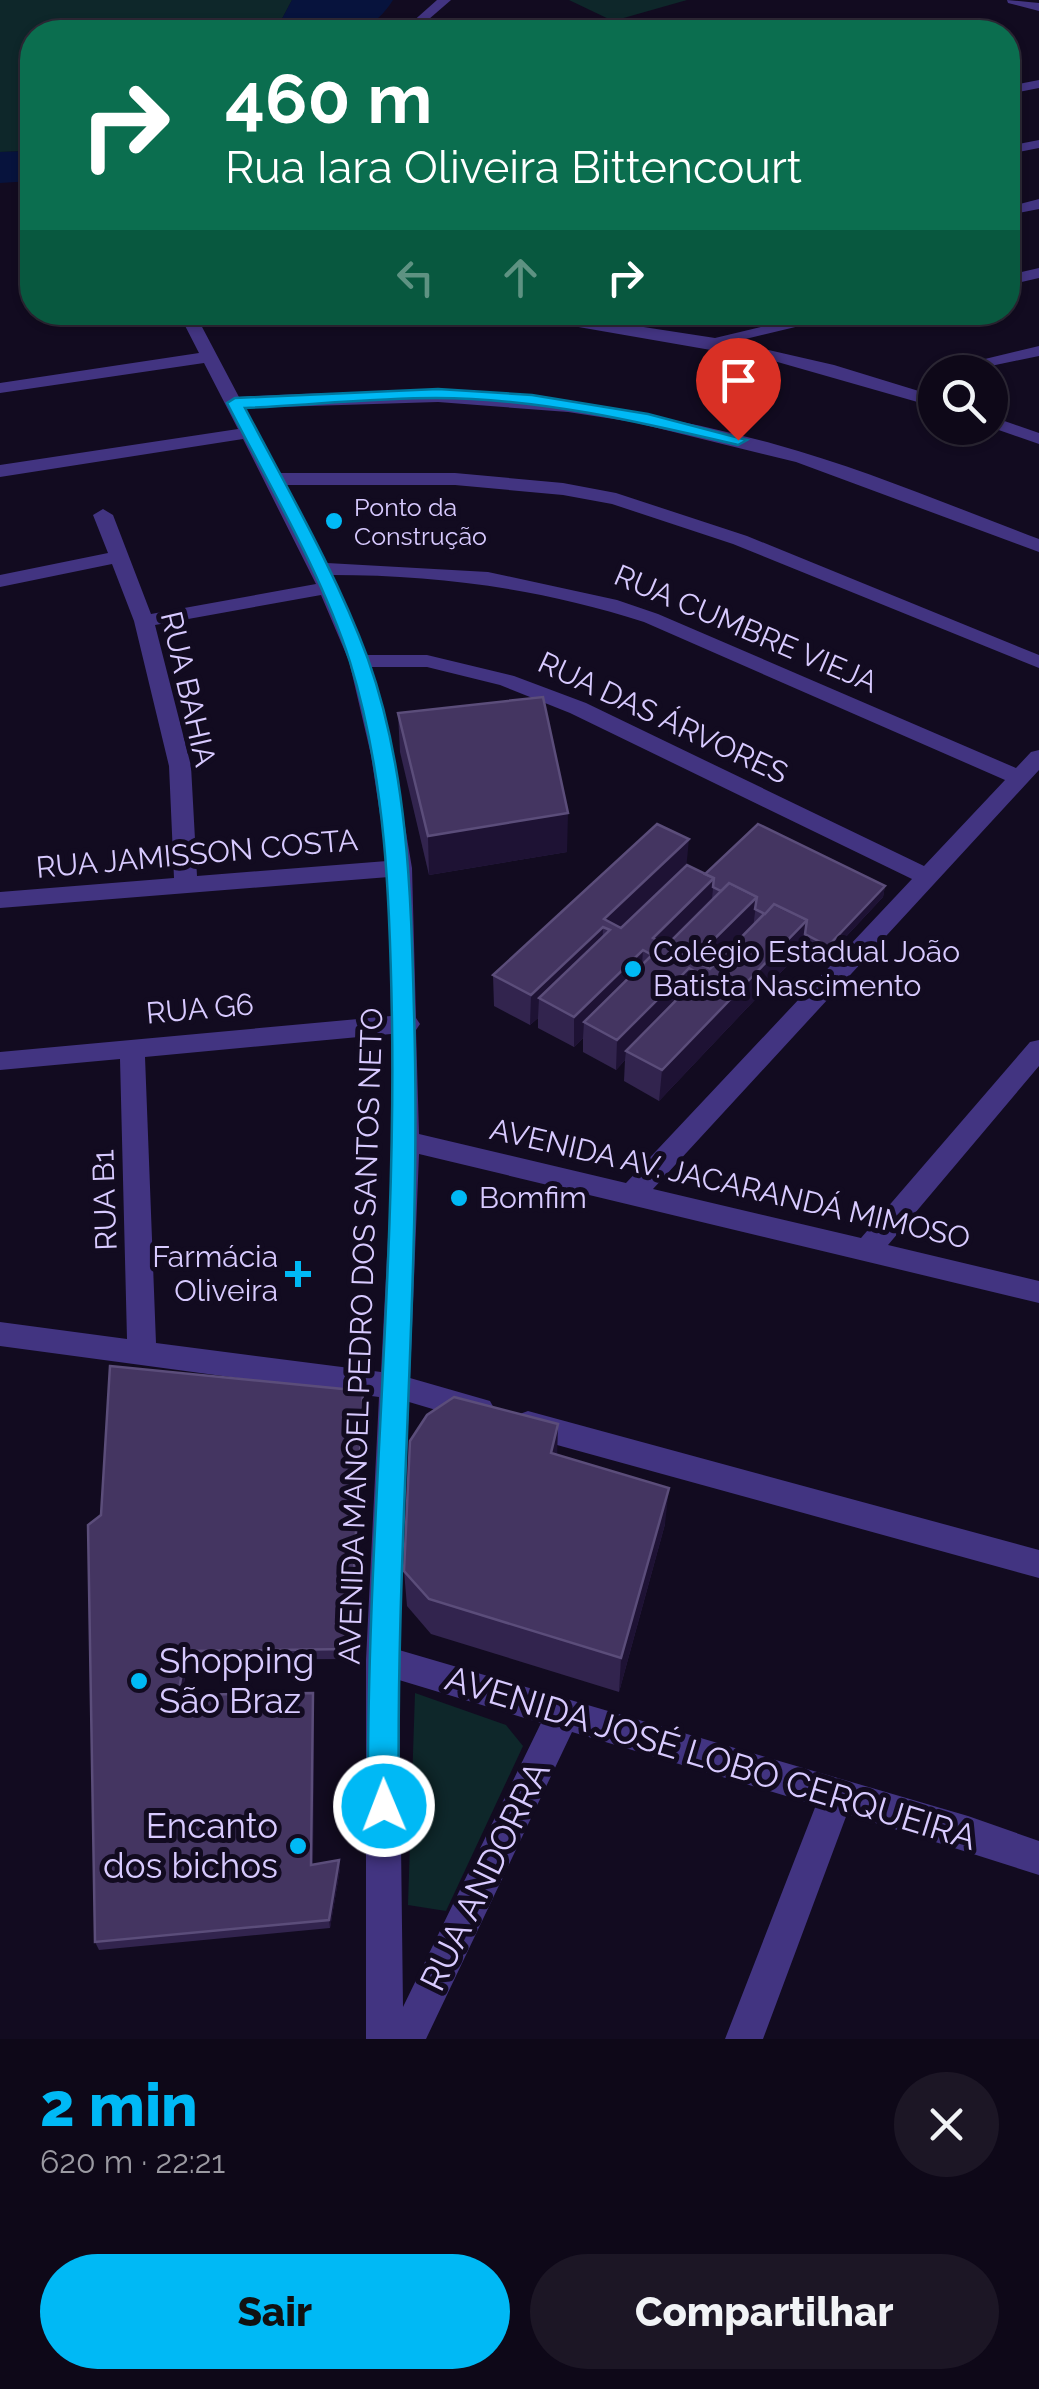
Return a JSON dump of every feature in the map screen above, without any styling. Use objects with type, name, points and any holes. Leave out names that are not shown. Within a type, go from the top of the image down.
[{"type":"street","points":[[421,20],[445,0]]},
{"type":"street","points":[[1013,0],[1039,8]]},
{"type":"street","name":"AVENIDA MANOEL PEDRO DOS SANTOS NETO","points":[[192,325],[324,578],[359,662],[382,755],[400,868],[406,1141],[398,1387],[382,1660],[386,2039]]},
{"type":"street","points":[[591,325],[710,342],[887,384],[918,396]]},
{"type":"street","points":[[710,342],[789,325]]},
{"type":"street","points":[[1008,358],[1039,351]]},
{"type":"street","points":[[0,388],[208,357]]},
{"type":"street","points":[[887,384],[918,377]]},
{"type":"street","points":[[235,403],[438,394],[532,400],[630,416],[769,448],[1039,546]]},
{"type":"street","points":[[1008,427],[1036,436]]},
{"type":"street","points":[[0,470],[250,434]]},
{"type":"street","points":[[274,479],[455,479],[563,489],[616,500],[740,540],[1039,662]]},
{"type":"street","name":"RUA BAHIA","points":[[102,515],[144,621],[180,766],[186,883]]},
{"type":"street","points":[[0,581],[119,558]]},
{"type":"street","name":"RUA CUMBRE VIEJA","points":[[144,621],[324,578],[468,572],[589,596],[652,618],[1019,778]]},
{"type":"street","name":"RUA DAS ÁRVORES","points":[[359,662],[426,661],[507,680],[578,708],[928,877]]},
{"type":"street","points":[[634,1193],[1039,757]]},
{"type":"street","name":"RUA JAMISSON COSTA","points":[[0,900],[400,868]]},
{"type":"street","name":"RUA G6","points":[[0,1061],[406,1024]]},
{"type":"street","name":"RUA B1","points":[[132,1047],[142,1351]]},
{"type":"street","points":[[868,1249],[1039,1049]]},
{"type":"street","name":"AVENIDA AV. JACARANDÁ MIMOSO","points":[[406,1141],[1039,1292]]},
{"type":"street","points":[[0,1334],[398,1387],[1039,1564]]},
{"type":"street","name":"AVENIDA JOSÉ LOBO CERQUEIRA","points":[[382,1660],[1039,1858]]},
{"type":"street","name":"RUA ANDORRA","points":[[407,2039],[564,1712]]},
{"type":"street","points":[[744,2039],[837,1794]]},
{"type":"green space","points":[[0,0],[292,0],[281,20],[20,20],[20,151],[0,152]]},
{"type":"green space","points":[[569,0],[687,0],[617,20]]},
{"type":"green space","points":[[415,1693],[506,1725],[523,1746],[446,1911],[408,1905]]},
{"type":"water","points":[[292,0],[393,0],[375,20],[281,20]]},
{"type":"water","points":[[20,151],[20,182],[0,183],[0,152]]},
{"type":"building","points":[[543,697],[568,813],[428,836],[398,713]]},
{"type":"building","points":[[657,824],[689,839],[604,919],[621,928],[687,865],[714,878],[653,938],[667,945],[729,883],[757,897],[693,960],[710,969],[774,904],[807,920],[662,1070],[626,1051],[701,975],[689,968],[617,1040],[584,1022],[652,955],[643,950],[574,1017],[539,998],[610,930],[603,927],[531,995],[493,975]]},
{"type":"building","points":[[758,824],[885,886],[828,946],[805,934],[807,920],[774,904],[765,914],[755,909],[757,897],[729,883],[721,891],[713,887],[714,878],[705,874]]},
{"type":"building","name":"Shopping São Braz","points":[[110,1366],[363,1391],[350,1649],[186,1651],[178,1695],[313,1693],[311,1865],[339,1860],[329,1920],[95,1942],[88,1525],[101,1515]]},
{"type":"building","points":[[454,1397],[558,1424],[551,1453],[669,1488],[621,1658],[429,1599],[404,1571],[410,1441],[427,1415]]},
{"type":"place","name":"Ponto da Construção","points":[[334,521]]},
{"type":"place","name":"Colégio Estadual João Batista Nascimento","points":[[633,969]]},
{"type":"place","name":"Bomfim","points":[[459,1198]]},
{"type":"place","name":"Farmácia Oliveira","points":[[298,1274]]},
{"type":"place","name":"Shopping São Braz","points":[[139,1681]]},
{"type":"place","name":"Encanto dos bichos","points":[[298,1846]]},
{"type":"route","points":[[384,1806],[382,1660],[398,1387],[406,1141],[400,868],[382,755],[359,662],[320,569],[235,403],[438,394],[532,400],[648,419],[738,440]]}]
